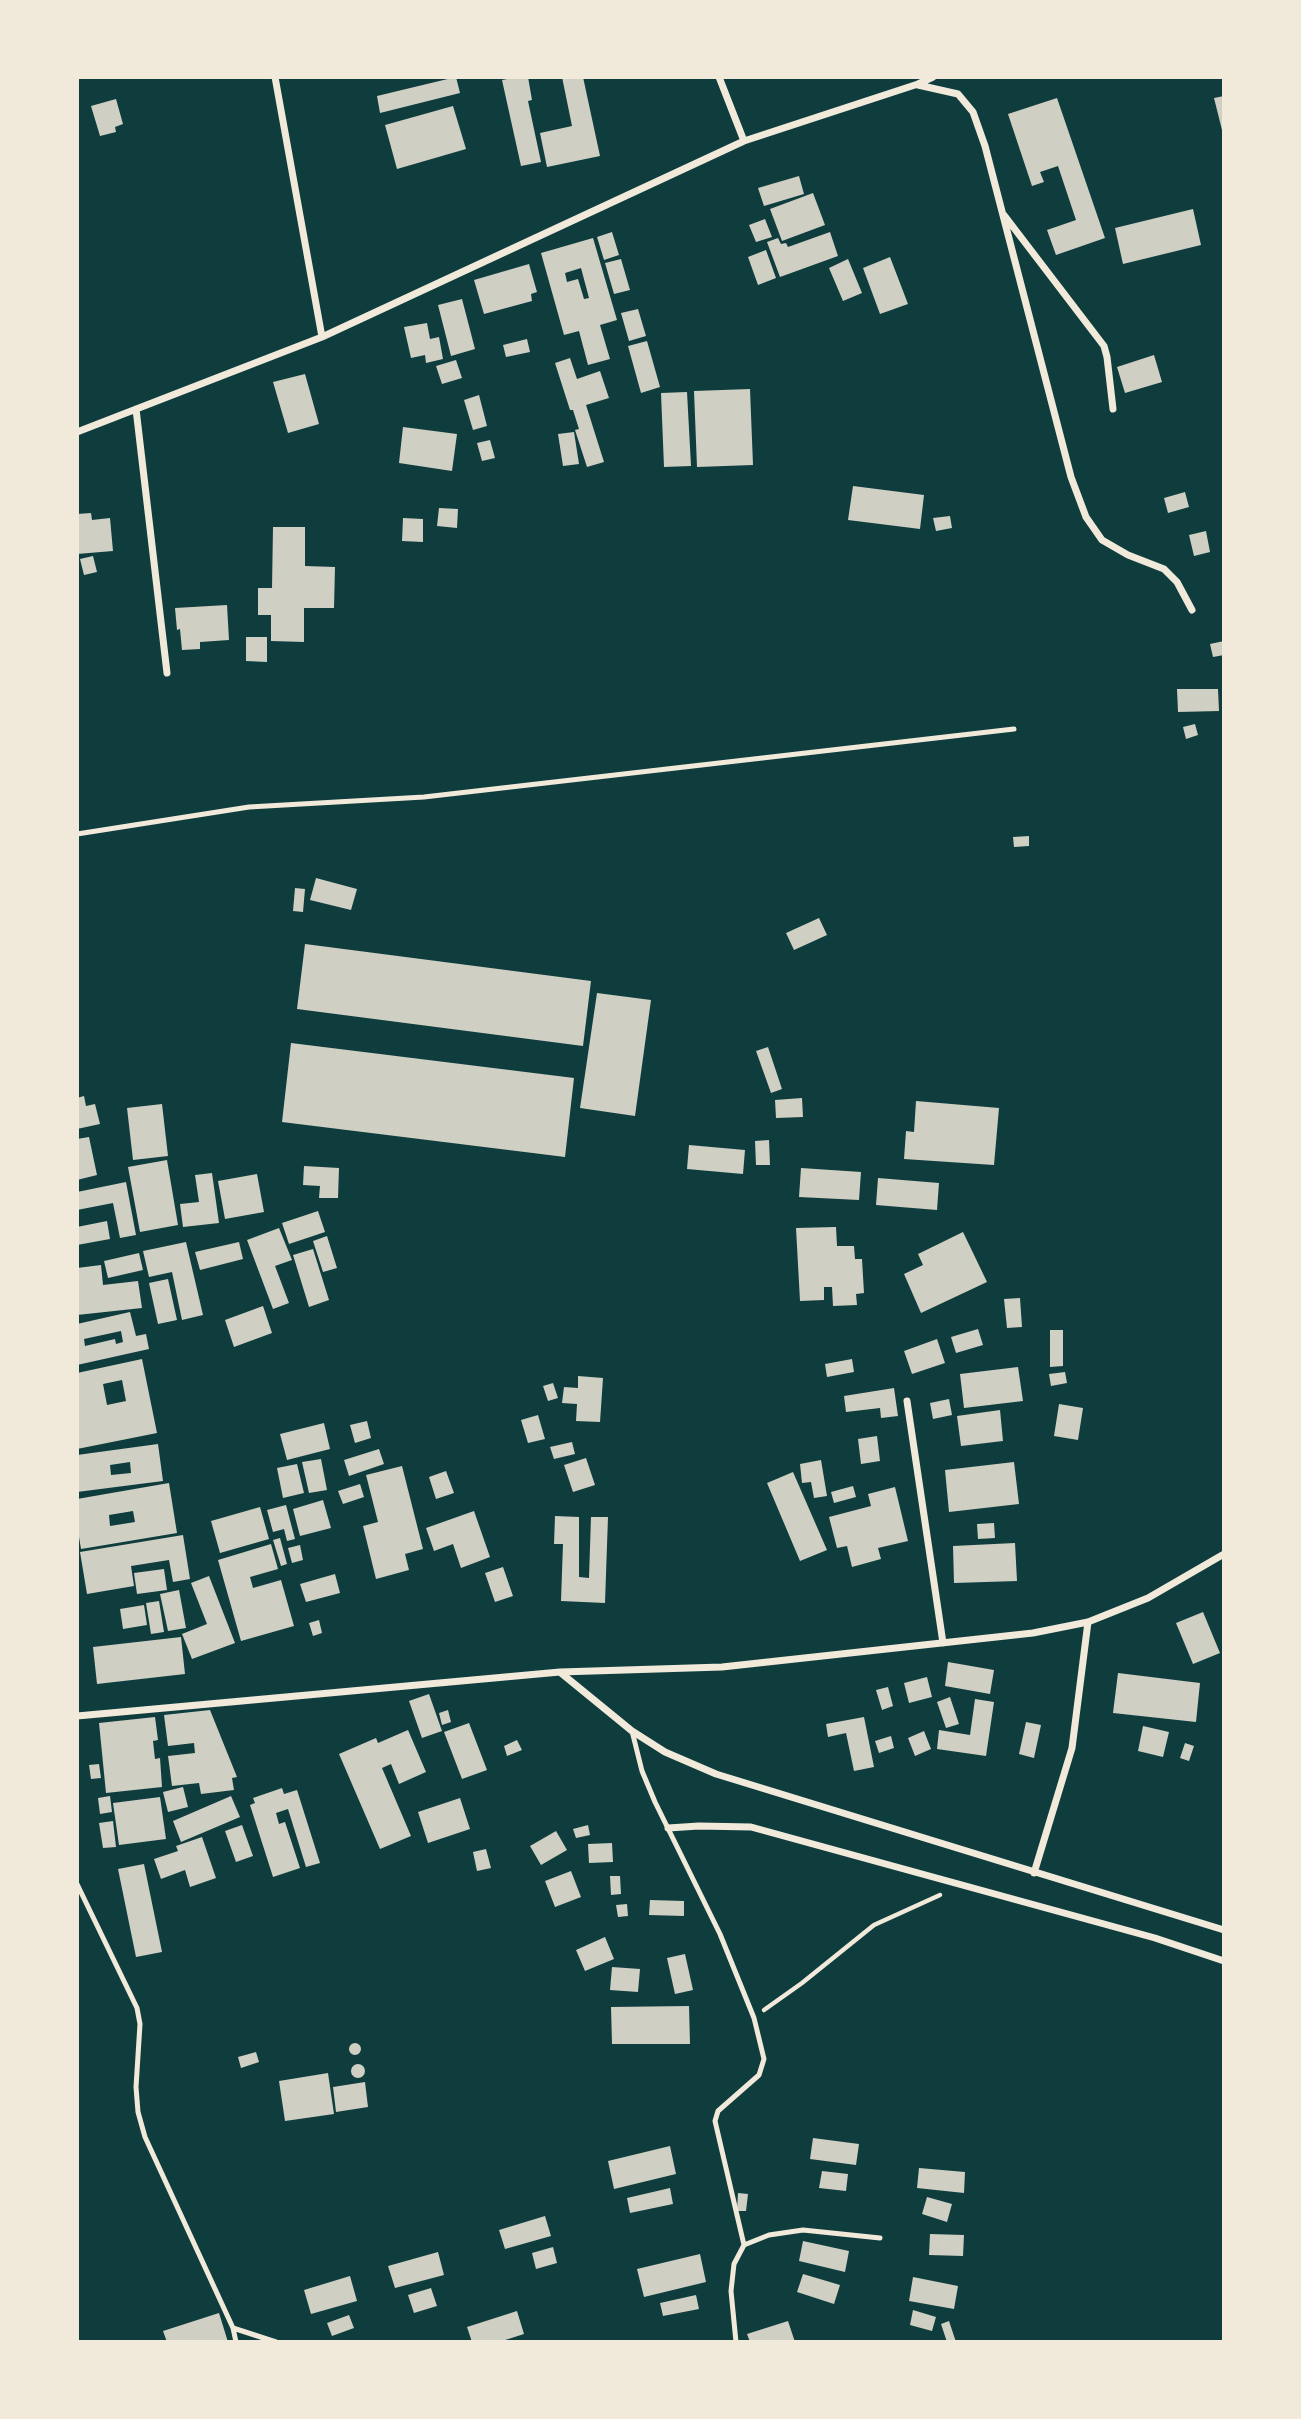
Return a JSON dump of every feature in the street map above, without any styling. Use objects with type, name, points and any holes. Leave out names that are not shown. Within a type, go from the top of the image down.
[{"type":"street","points":[[275,77],[322,337]]},
{"type":"street","points":[[719,77],[744,141]]},
{"type":"street","points":[[77,432],[322,337],[744,141],[933,77]]},
{"type":"street","points":[[918,84],[958,94],[973,112],[985,146],[1071,477],[1086,517],[1102,540],[1128,555],[1164,569],[1177,582],[1192,610]]},
{"type":"street","points":[[1001,212],[1104,346],[1113,409]]},
{"type":"street","points":[[136,409],[167,673]]},
{"type":"street","points":[[907,1401],[943,1643]]},
{"type":"street","points":[[77,1716],[561,1672],[722,1667],[1033,1633],[1088,1622],[1148,1598],[1224,1554]]},
{"type":"street","points":[[1034,1873],[1072,1748],[1088,1622]]},
{"type":"street","points":[[561,1672],[632,1731],[665,1752],[716,1774],[1224,1930]]},
{"type":"street","points":[[668,1828],[751,1827],[1155,1938],[1224,1961]]},
{"type":"lane","points":[[77,834],[249,807],[424,797],[1014,729]]},
{"type":"lane","points":[[632,1731],[642,1771],[720,1934],[754,2018],[764,2059],[758,2075],[718,2111],[715,2121],[744,2245]]},
{"type":"lane","points":[[77,1884],[137,2008],[140,2024],[136,2087],[138,2112],[145,2137],[233,2328],[236,2342]]},
{"type":"lane","points":[[736,2342],[731,2291],[734,2264],[744,2245],[769,2235],[803,2230],[880,2238]]},
{"type":"lane","points":[[233,2328],[276,2342]]},
{"type":"path","points":[[754,2018],[874,1925],[964,1885]]},
{"type":"building","points":[[456,77],[460,93],[380,113],[377,96]]},
{"type":"building","points":[[528,77],[532,100],[528,101],[541,162],[521,166],[502,80]]},
{"type":"building","points":[[562,77],[583,77],[600,156],[547,167],[540,133],[572,126]]},
{"type":"building","points":[[1224,96],[1224,130],[1222,130],[1214,98]]},
{"type":"building","points":[[1057,98],[1105,238],[1056,255],[1047,230],[1076,220],[1058,166],[1040,172],[1044,182],[1032,186],[1008,114]]},
{"type":"building","points":[[116,99],[123,124],[115,127],[116,132],[100,136],[91,106]]},
{"type":"building","points":[[453,106],[466,149],[397,169],[385,125]]},
{"type":"building","points":[[799,176],[804,194],[764,206],[758,188]]},
{"type":"building","points":[[813,193],[825,225],[782,241],[770,209]]},
{"type":"building","points":[[1193,209],[1201,245],[1123,264],[1115,228]]},
{"type":"building","points":[[765,219],[772,237],[756,242],[749,225]]},
{"type":"building","points":[[612,232],[619,255],[604,260],[597,237]]},
{"type":"building","points":[[830,232],[838,256],[780,277],[767,242],[778,238],[781,244],[786,243],[788,247]]},
{"type":"building","points":[[593,238],[617,320],[600,325],[610,359],[588,365],[579,331],[564,335],[541,253]],"holes":[[[581,268],[589,298],[584,299],[578,279],[567,282],[565,273]]]},
{"type":"building","points":[[766,250],[776,278],[758,285],[748,257]]},
{"type":"building","points":[[890,257],[908,304],[880,314],[863,268]]},
{"type":"building","points":[[621,259],[630,290],[614,294],[605,263]]},
{"type":"building","points":[[848,259],[862,293],[843,301],[829,268]]},
{"type":"building","points":[[529,264],[537,292],[531,294],[532,301],[484,314],[474,280]]},
{"type":"building","points":[[462,299],[475,349],[451,356],[438,305]]},
{"type":"building","points":[[638,309],[646,336],[629,341],[621,313]]},
{"type":"building","points":[[427,323],[430,339],[439,337],[443,359],[426,363],[425,355],[411,358],[404,327]]},
{"type":"building","points":[[527,339],[530,352],[506,357],[503,345]]},
{"type":"building","points":[[647,341],[660,387],[641,393],[628,346]]},
{"type":"building","points":[[1154,355],[1162,382],[1125,393],[1117,367]]},
{"type":"building","points":[[570,358],[577,379],[600,371],[609,398],[586,405],[604,462],[587,467],[575,430],[579,429],[555,363]]},
{"type":"building","points":[[456,360],[462,378],[442,384],[436,366]]},
{"type":"building","points":[[305,374],[319,424],[288,433],[273,382]]},
{"type":"building","points":[[750,389],[753,465],[697,467],[694,391]]},
{"type":"building","points":[[687,392],[691,466],[664,467],[661,393]]},
{"type":"building","points":[[479,395],[487,426],[473,430],[464,400]]},
{"type":"building","points":[[403,427],[457,434],[452,471],[399,463]]},
{"type":"building","points":[[574,432],[579,464],[563,466],[558,434]]},
{"type":"building","points":[[490,440],[495,458],[482,461],[477,443]]},
{"type":"building","points":[[853,486],[924,495],[920,529],[848,520]]},
{"type":"building","points":[[1185,492],[1189,507],[1168,513],[1164,498]]},
{"type":"building","points":[[439,508],[458,509],[457,528],[437,526]]},
{"type":"building","points":[[91,513],[92,520],[110,518],[113,551],[77,554],[77,514]]},
{"type":"building","points":[[950,516],[952,528],[936,531],[933,518]]},
{"type":"building","points":[[403,518],[423,519],[423,542],[402,541]]},
{"type":"building","points":[[273,527],[305,527],[305,566],[335,567],[334,608],[304,608],[304,642],[271,641],[271,615],[258,615],[258,588],[272,588]]},
{"type":"building","points":[[1206,531],[1210,552],[1194,556],[1189,535]]},
{"type":"building","points":[[93,556],[97,572],[84,575],[80,559]]},
{"type":"building","points":[[227,605],[229,640],[200,642],[200,649],[182,650],[175,608]]},
{"type":"building","points":[[246,637],[267,637],[267,662],[246,661]]},
{"type":"building","points":[[1224,641],[1224,655],[1213,657],[1210,644]]},
{"type":"building","points":[[1177,689],[1218,689],[1219,711],[1178,712]]},
{"type":"building","points":[[1195,724],[1198,735],[1186,739],[1183,727]]},
{"type":"building","points":[[1029,836],[1029,846],[1014,847],[1013,837]]},
{"type":"building","points":[[316,878],[357,889],[351,910],[310,900]]},
{"type":"building","points":[[295,888],[305,889],[303,912],[293,911]]},
{"type":"building","points":[[819,918],[827,935],[794,950],[786,933]]},
{"type":"building","points":[[305,944],[591,981],[583,1046],[297,1009]]},
{"type":"building","points":[[597,993],[651,1000],[635,1116],[580,1108]]},
{"type":"building","points":[[291,1043],[574,1078],[565,1157],[282,1122]]},
{"type":"building","points":[[768,1047],[782,1089],[771,1093],[756,1051]]},
{"type":"building","points":[[84,1096],[86,1106],[95,1104],[100,1124],[77,1129],[77,1098]]},
{"type":"building","points":[[802,1098],[803,1117],[776,1118],[775,1100]]},
{"type":"building","points":[[916,1101],[999,1108],[994,1165],[904,1159],[906,1131],[914,1132]]},
{"type":"building","points":[[162,1104],[168,1156],[133,1160],[127,1108]]},
{"type":"building","points":[[89,1137],[97,1175],[77,1180],[77,1139]]},
{"type":"building","points":[[769,1140],[770,1165],[756,1165],[755,1141]]},
{"type":"building","points":[[689,1145],[745,1150],[743,1174],[687,1169]]},
{"type":"building","points":[[167,1160],[178,1225],[140,1232],[128,1167]]},
{"type":"building","points":[[304,1166],[339,1168],[338,1198],[319,1198],[320,1186],[303,1185]]},
{"type":"building","points":[[801,1168],[861,1172],[859,1200],[799,1197]]},
{"type":"building","points":[[212,1173],[219,1223],[183,1227],[180,1204],[199,1202],[195,1175]]},
{"type":"building","points":[[257,1174],[264,1212],[225,1219],[218,1181]]},
{"type":"building","points":[[878,1178],[939,1183],[937,1210],[876,1205]]},
{"type":"building","points":[[126,1182],[136,1235],[120,1238],[113,1203],[77,1210],[77,1192]]},
{"type":"building","points":[[318,1211],[325,1232],[289,1244],[282,1223]]},
{"type":"building","points":[[107,1221],[110,1239],[77,1245],[77,1227]]},
{"type":"building","points":[[836,1227],[837,1246],[854,1246],[855,1259],[862,1259],[864,1293],[856,1294],[857,1305],[833,1306],[832,1287],[824,1287],[824,1300],[800,1301],[796,1228]]},
{"type":"building","points":[[279,1228],[292,1260],[275,1266],[289,1303],[273,1309],[247,1240]]},
{"type":"building","points":[[963,1232],[987,1282],[921,1313],[904,1274],[923,1265],[918,1254]]},
{"type":"building","points":[[327,1236],[337,1268],[323,1272],[313,1241]]},
{"type":"building","points":[[186,1242],[203,1315],[182,1320],[172,1272],[149,1277],[143,1251]]},
{"type":"building","points":[[239,1242],[243,1259],[200,1270],[195,1252]]},
{"type":"building","points":[[313,1249],[329,1300],[309,1307],[293,1255]]},
{"type":"building","points":[[139,1253],[143,1270],[108,1278],[104,1261]]},
{"type":"building","points":[[101,1265],[103,1285],[138,1281],[142,1308],[77,1315],[77,1268]]},
{"type":"building","points":[[168,1279],[177,1320],[158,1324],[149,1283]]},
{"type":"building","points":[[1020,1298],[1022,1327],[1007,1328],[1004,1299]]},
{"type":"building","points":[[263,1306],[272,1333],[234,1347],[225,1320]]},
{"type":"building","points":[[130,1312],[136,1336],[146,1334],[149,1349],[77,1365],[77,1324]],"holes":[[[121,1331],[123,1342],[116,1344],[115,1339],[85,1346],[84,1339]]]},
{"type":"building","points":[[978,1329],[983,1345],[956,1353],[951,1337]]},
{"type":"building","points":[[1050,1330],[1063,1330],[1063,1366],[1050,1367]]},
{"type":"building","points":[[937,1339],[945,1363],[912,1374],[904,1351]]},
{"type":"building","points":[[142,1359],[157,1433],[77,1449],[77,1373]],"holes":[[[122,1380],[126,1401],[107,1405],[103,1384]]]},
{"type":"building","points":[[852,1359],[854,1372],[827,1377],[825,1364]]},
{"type":"building","points":[[1018,1367],[1023,1401],[964,1408],[960,1374]]},
{"type":"building","points":[[1065,1372],[1067,1383],[1051,1386],[1049,1374]]},
{"type":"building","points":[[578,1376],[603,1378],[600,1422],[576,1421],[577,1404],[562,1403],[564,1387],[578,1388]]},
{"type":"building","points":[[553,1383],[558,1398],[548,1401],[543,1386]]},
{"type":"building","points":[[894,1388],[898,1416],[881,1418],[880,1408],[846,1412],[844,1396]]},
{"type":"building","points":[[949,1399],[952,1415],[933,1419],[930,1403]]},
{"type":"building","points":[[1059,1404],[1083,1408],[1078,1440],[1054,1436]]},
{"type":"building","points":[[1000,1410],[1003,1441],[961,1446],[957,1416]]},
{"type":"building","points":[[538,1415],[545,1439],[528,1443],[521,1420]]},
{"type":"building","points":[[367,1421],[371,1438],[355,1443],[350,1425]]},
{"type":"building","points":[[324,1423],[330,1449],[287,1460],[280,1434]]},
{"type":"building","points":[[877,1436],[880,1461],[861,1464],[858,1439]]},
{"type":"building","points":[[572,1442],[575,1454],[554,1459],[550,1447]]},
{"type":"building","points":[[158,1444],[163,1481],[77,1492],[77,1455]],"holes":[[[130,1462],[131,1473],[111,1475],[110,1465]]]},
{"type":"building","points":[[379,1449],[384,1464],[349,1476],[344,1460]]},
{"type":"building","points":[[586,1458],[595,1485],[573,1492],[564,1465]]},
{"type":"building","points":[[321,1459],[327,1490],[309,1493],[302,1462]]},
{"type":"building","points":[[821,1460],[827,1496],[814,1498],[811,1482],[802,1483],[800,1464]]},
{"type":"building","points":[[1014,1462],[1019,1504],[949,1512],[945,1470]]},
{"type":"building","points":[[297,1464],[304,1493],[283,1498],[277,1468]]},
{"type":"building","points":[[402,1466],[423,1549],[405,1554],[409,1570],[376,1579],[363,1526],[378,1522],[366,1475]]},
{"type":"building","points":[[446,1471],[454,1493],[436,1499],[429,1477]]},
{"type":"building","points":[[793,1472],[827,1550],[800,1561],[767,1483]]},
{"type":"building","points":[[169,1483],[177,1533],[81,1549],[77,1499]],"holes":[[[133,1511],[135,1522],[110,1526],[109,1515]]]},
{"type":"building","points":[[360,1484],[364,1497],[343,1504],[338,1491]]},
{"type":"building","points":[[853,1486],[856,1497],[834,1503],[831,1492]]},
{"type":"building","points":[[895,1487],[908,1541],[878,1548],[881,1559],[852,1567],[847,1546],[837,1548],[829,1517],[871,1506],[868,1494]]},
{"type":"building","points":[[323,1500],[331,1528],[300,1536],[293,1509]]},
{"type":"building","points":[[286,1505],[295,1539],[287,1541],[284,1529],[273,1532],[267,1510]]},
{"type":"building","points":[[260,1507],[269,1539],[220,1553],[211,1521]]},
{"type":"building","points":[[474,1511],[490,1557],[461,1568],[453,1544],[434,1551],[426,1528]]},
{"type":"building","points":[[555,1516],[579,1517],[579,1577],[589,1578],[591,1517],[608,1517],[605,1603],[561,1601],[563,1544],[554,1544]]},
{"type":"building","points":[[994,1523],[995,1538],[978,1539],[977,1524]]},
{"type":"building","points":[[183,1535],[190,1579],[173,1582],[169,1560],[131,1566],[134,1586],[87,1594],[80,1552]]},
{"type":"building","points":[[280,1538],[287,1564],[281,1566],[273,1540]]},
{"type":"building","points":[[1015,1543],[1017,1581],[954,1583],[953,1546]]},
{"type":"building","points":[[271,1544],[278,1569],[250,1577],[253,1588],[281,1580],[294,1626],[241,1641],[218,1560]]},
{"type":"building","points":[[300,1545],[303,1560],[292,1563],[288,1548]]},
{"type":"building","points":[[503,1567],[513,1596],[495,1602],[485,1573]]},
{"type":"building","points":[[164,1569],[167,1590],[137,1594],[134,1573]]},
{"type":"building","points":[[335,1574],[340,1593],[306,1602],[300,1584]]},
{"type":"building","points":[[209,1576],[235,1643],[192,1659],[182,1634],[207,1624],[191,1583]]},
{"type":"building","points":[[179,1590],[186,1628],[168,1631],[160,1594]]},
{"type":"building","points":[[159,1601],[164,1632],[151,1634],[146,1603]]},
{"type":"building","points":[[144,1605],[147,1625],[123,1629],[120,1609]]},
{"type":"building","points":[[1203,1612],[1220,1653],[1193,1664],[1176,1623]]},
{"type":"building","points":[[319,1620],[322,1633],[313,1636],[309,1623]]},
{"type":"building","points":[[181,1637],[185,1674],[97,1684],[93,1647]]},
{"type":"building","points":[[948,1662],[994,1670],[990,1694],[945,1686]]},
{"type":"building","points":[[1118,1673],[1200,1683],[1196,1722],[1113,1713]]},
{"type":"building","points":[[927,1677],[932,1697],[909,1703],[904,1683]]},
{"type":"building","points":[[888,1687],[893,1706],[882,1710],[876,1690]]},
{"type":"building","points":[[429,1694],[442,1731],[422,1738],[409,1701]]},
{"type":"building","points":[[950,1697],[959,1724],[946,1728],[937,1702]]},
{"type":"building","points":[[975,1699],[994,1702],[986,1756],[937,1749],[939,1730],[970,1735]]},
{"type":"building","points":[[210,1710],[237,1777],[232,1778],[234,1790],[201,1794],[199,1783],[172,1786],[168,1756],[195,1753],[194,1743],[168,1746],[164,1715]]},
{"type":"building","points":[[448,1710],[451,1722],[442,1725],[439,1713]]},
{"type":"building","points":[[155,1717],[158,1740],[153,1741],[155,1759],[160,1758],[162,1787],[106,1793],[99,1723]]},
{"type":"building","points":[[864,1717],[874,1767],[854,1771],[846,1733],[828,1737],[826,1724]]},
{"type":"building","points":[[1026,1722],[1041,1725],[1034,1758],[1019,1754]]},
{"type":"building","points":[[469,1723],[487,1770],[462,1779],[444,1732]]},
{"type":"building","points":[[1143,1726],[1169,1732],[1163,1757],[1138,1751]]},
{"type":"building","points":[[408,1730],[426,1772],[399,1784],[391,1764],[382,1768],[411,1836],[380,1849],[339,1754],[376,1738],[378,1743]]},
{"type":"building","points":[[924,1731],[931,1749],[915,1756],[908,1738]]},
{"type":"building","points":[[891,1736],[894,1748],[879,1753],[875,1741]]},
{"type":"building","points":[[517,1740],[522,1750],[507,1756],[504,1746]]},
{"type":"building","points":[[1185,1743],[1194,1746],[1189,1761],[1180,1758]]},
{"type":"building","points":[[99,1764],[101,1778],[91,1779],[89,1765]]},
{"type":"building","points":[[183,1787],[188,1807],[168,1812],[163,1792]]},
{"type":"building","points":[[282,1788],[284,1794],[297,1790],[320,1863],[306,1867],[288,1809],[276,1813],[279,1824],[285,1822],[300,1868],[273,1877],[250,1805],[255,1803],[253,1798]]},
{"type":"building","points":[[110,1796],[112,1812],[100,1814],[98,1798]]},
{"type":"building","points":[[231,1796],[240,1817],[181,1842],[173,1821]]},
{"type":"building","points":[[160,1797],[166,1839],[119,1845],[113,1803]]},
{"type":"building","points":[[460,1798],[470,1829],[428,1843],[418,1812]]},
{"type":"building","points":[[113,1821],[116,1847],[103,1848],[99,1823]]},
{"type":"building","points":[[242,1825],[253,1856],[236,1862],[225,1831]]},
{"type":"building","points":[[588,1825],[590,1835],[576,1838],[573,1829]]},
{"type":"building","points":[[556,1831],[567,1850],[541,1865],[530,1846]]},
{"type":"building","points":[[202,1837],[216,1878],[190,1887],[185,1870],[161,1879],[154,1859],[178,1851],[176,1846]]},
{"type":"building","points":[[612,1843],[613,1862],[589,1863],[588,1844]]},
{"type":"building","points":[[486,1849],[491,1868],[477,1871],[473,1852]]},
{"type":"building","points":[[144,1864],[162,1952],[136,1957],[118,1869]]},
{"type":"building","points":[[571,1871],[581,1897],[555,1907],[545,1881]]},
{"type":"building","points":[[610,1876],[620,1876],[621,1894],[611,1895]]},
{"type":"building","points":[[650,1900],[684,1901],[684,1916],[649,1915]]},
{"type":"building","points":[[627,1904],[628,1916],[618,1917],[616,1905]]},
{"type":"building","points":[[605,1937],[614,1959],[585,1971],[576,1950]]},
{"type":"building","points":[[685,1954],[693,1990],[675,1994],[667,1958]]},
{"type":"building","points":[[612,1967],[640,1969],[638,1992],[610,1990]]},
{"type":"building","points":[[689,2006],[690,2044],[612,2044],[611,2007]]},
{"type":"building","points":[[350,2044],[360,2044],[360,2054],[350,2054]]},
{"type":"building","points":[[256,2052],[259,2062],[241,2068],[238,2057]]},
{"type":"building","points":[[355,2064],[361,2064],[365,2071],[361,2078],[355,2078],[351,2074],[351,2068]]},
{"type":"building","points":[[328,2073],[334,2114],[285,2121],[279,2081]]},
{"type":"building","points":[[365,2082],[368,2107],[336,2112],[333,2087]]},
{"type":"building","points":[[813,2138],[859,2144],[856,2165],[810,2159]]},
{"type":"building","points":[[670,2146],[676,2174],[614,2189],[608,2161]]},
{"type":"building","points":[[919,2168],[965,2172],[964,2193],[917,2188]]},
{"type":"building","points":[[822,2171],[848,2174],[846,2191],[819,2188]]},
{"type":"building","points":[[670,2188],[673,2204],[630,2213],[627,2198]]},
{"type":"building","points":[[738,2193],[748,2194],[746,2211],[737,2211]]},
{"type":"building","points":[[927,2197],[952,2204],[947,2222],[922,2214]]},
{"type":"building","points":[[545,2216],[551,2236],[505,2249],[499,2230]]},
{"type":"building","points":[[930,2234],[964,2235],[963,2256],[929,2255]]},
{"type":"building","points":[[803,2241],[849,2251],[845,2272],[799,2261]]},
{"type":"building","points":[[553,2247],[557,2263],[536,2269],[532,2253]]},
{"type":"building","points":[[438,2252],[444,2275],[395,2288],[388,2266]]},
{"type":"building","points":[[700,2254],[706,2282],[644,2297],[637,2269]]},
{"type":"building","points":[[803,2274],[840,2285],[834,2304],[797,2292]]},
{"type":"building","points":[[350,2276],[357,2301],[311,2314],[304,2290]]},
{"type":"building","points":[[913,2277],[958,2286],[954,2309],[909,2301]]},
{"type":"building","points":[[431,2288],[437,2306],[414,2313],[408,2295]]},
{"type":"building","points":[[696,2295],[699,2309],[663,2316],[660,2303]]},
{"type":"building","points":[[913,2310],[936,2317],[932,2331],[910,2325]]},
{"type":"building","points":[[517,2311],[524,2334],[499,2342],[472,2342],[467,2327]]},
{"type":"building","points":[[219,2313],[228,2342],[167,2342],[163,2331]]},
{"type":"building","points":[[349,2315],[354,2328],[332,2336],[327,2323]]},
{"type":"building","points":[[788,2321],[795,2342],[750,2342],[747,2334]]},
{"type":"building","points":[[949,2321],[956,2342],[947,2342],[941,2324]]}]
